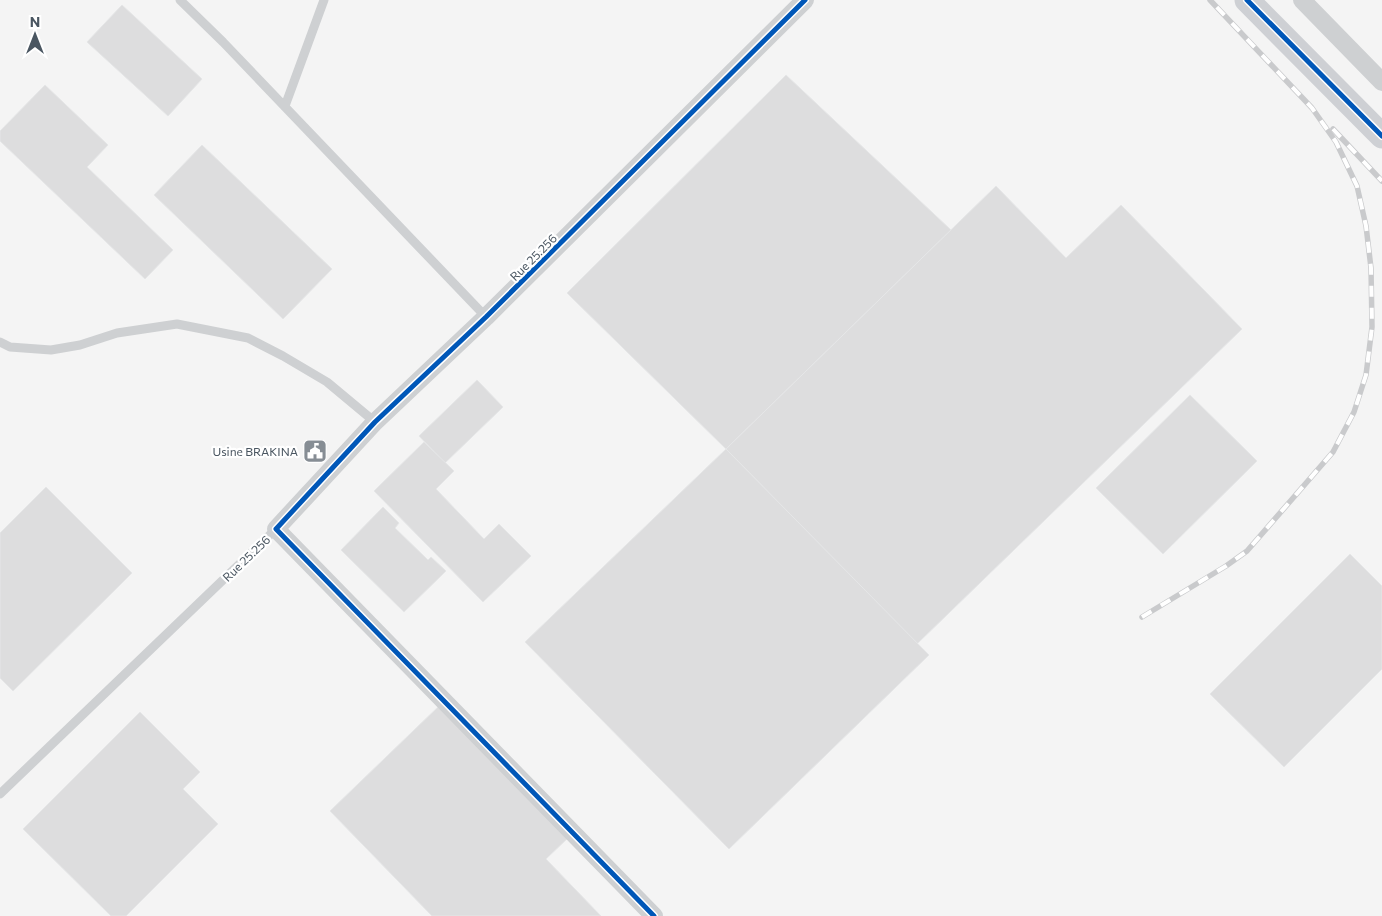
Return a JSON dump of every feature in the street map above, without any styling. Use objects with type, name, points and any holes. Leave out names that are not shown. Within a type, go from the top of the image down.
[{"type":"street","name":"Rue 25.256","points":[[276,529],[375,422],[486,317],[805,0]]},
{"type":"street","points":[[1247,0],[1382,136]]},
{"type":"street","points":[[1302,0],[1382,82]]},
{"type":"street","points":[[276,529],[654,916]]},
{"type":"lane","points":[[180,0],[285,106],[486,317]]},
{"type":"lane","points":[[285,106],[324,0]]},
{"type":"lane","points":[[0,342],[10,347],[51,350],[80,345],[117,333],[177,324],[248,338],[327,382],[375,422]]},
{"type":"lane","name":"Rue 25.256","points":[[0,794],[276,529]]},
{"type":"building","points":[[122,5],[202,79],[168,116],[87,42]]},
{"type":"building","points":[[786,75],[951,230],[726,449],[567,293]]},
{"type":"building","points":[[45,85],[108,145],[87,167],[173,250],[145,279],[0,141],[0,131]]},
{"type":"building","points":[[202,145],[332,269],[283,319],[154,195]]},
{"type":"building","points":[[996,186],[1066,258],[1121,205],[1242,329],[917,644],[726,449]]},
{"type":"building","points":[[477,380],[503,407],[445,463],[419,436]]},
{"type":"building","points":[[1190,395],[1257,461],[1163,554],[1096,488]]},
{"type":"building","points":[[424,442],[454,471],[436,489],[484,539],[499,524],[531,556],[483,602],[374,491]]},
{"type":"building","points":[[726,449],[929,655],[729,849],[525,642]]},
{"type":"building","points":[[46,487],[132,573],[13,691],[0,678],[0,533]]},
{"type":"building","points":[[383,507],[399,523],[395,528],[428,560],[431,557],[446,571],[404,612],[341,550]]},
{"type":"building","points":[[1350,554],[1382,586],[1382,669],[1284,767],[1210,694]]},
{"type":"building","points":[[440,705],[569,837],[546,859],[601,916],[432,916],[330,811]]},
{"type":"building","points":[[140,712],[200,772],[183,789],[218,824],[126,916],[111,916],[23,829]]},
{"type":"railway","points":[[1142,617],[1226,566],[1247,551],[1333,452],[1354,412],[1366,375],[1372,327],[1371,268],[1366,226],[1357,186],[1336,142],[1312,108],[1210,0]]},
{"type":"railway","points":[[1333,129],[1382,181]]},
{"type":"cycle path","points":[[654,916],[276,529],[375,422],[486,317],[805,0]]},
{"type":"cycle path","points":[[1247,0],[1382,136]]},
{"type":"place","name":"Usine BRAKINA","points":[[315,451]]}]
